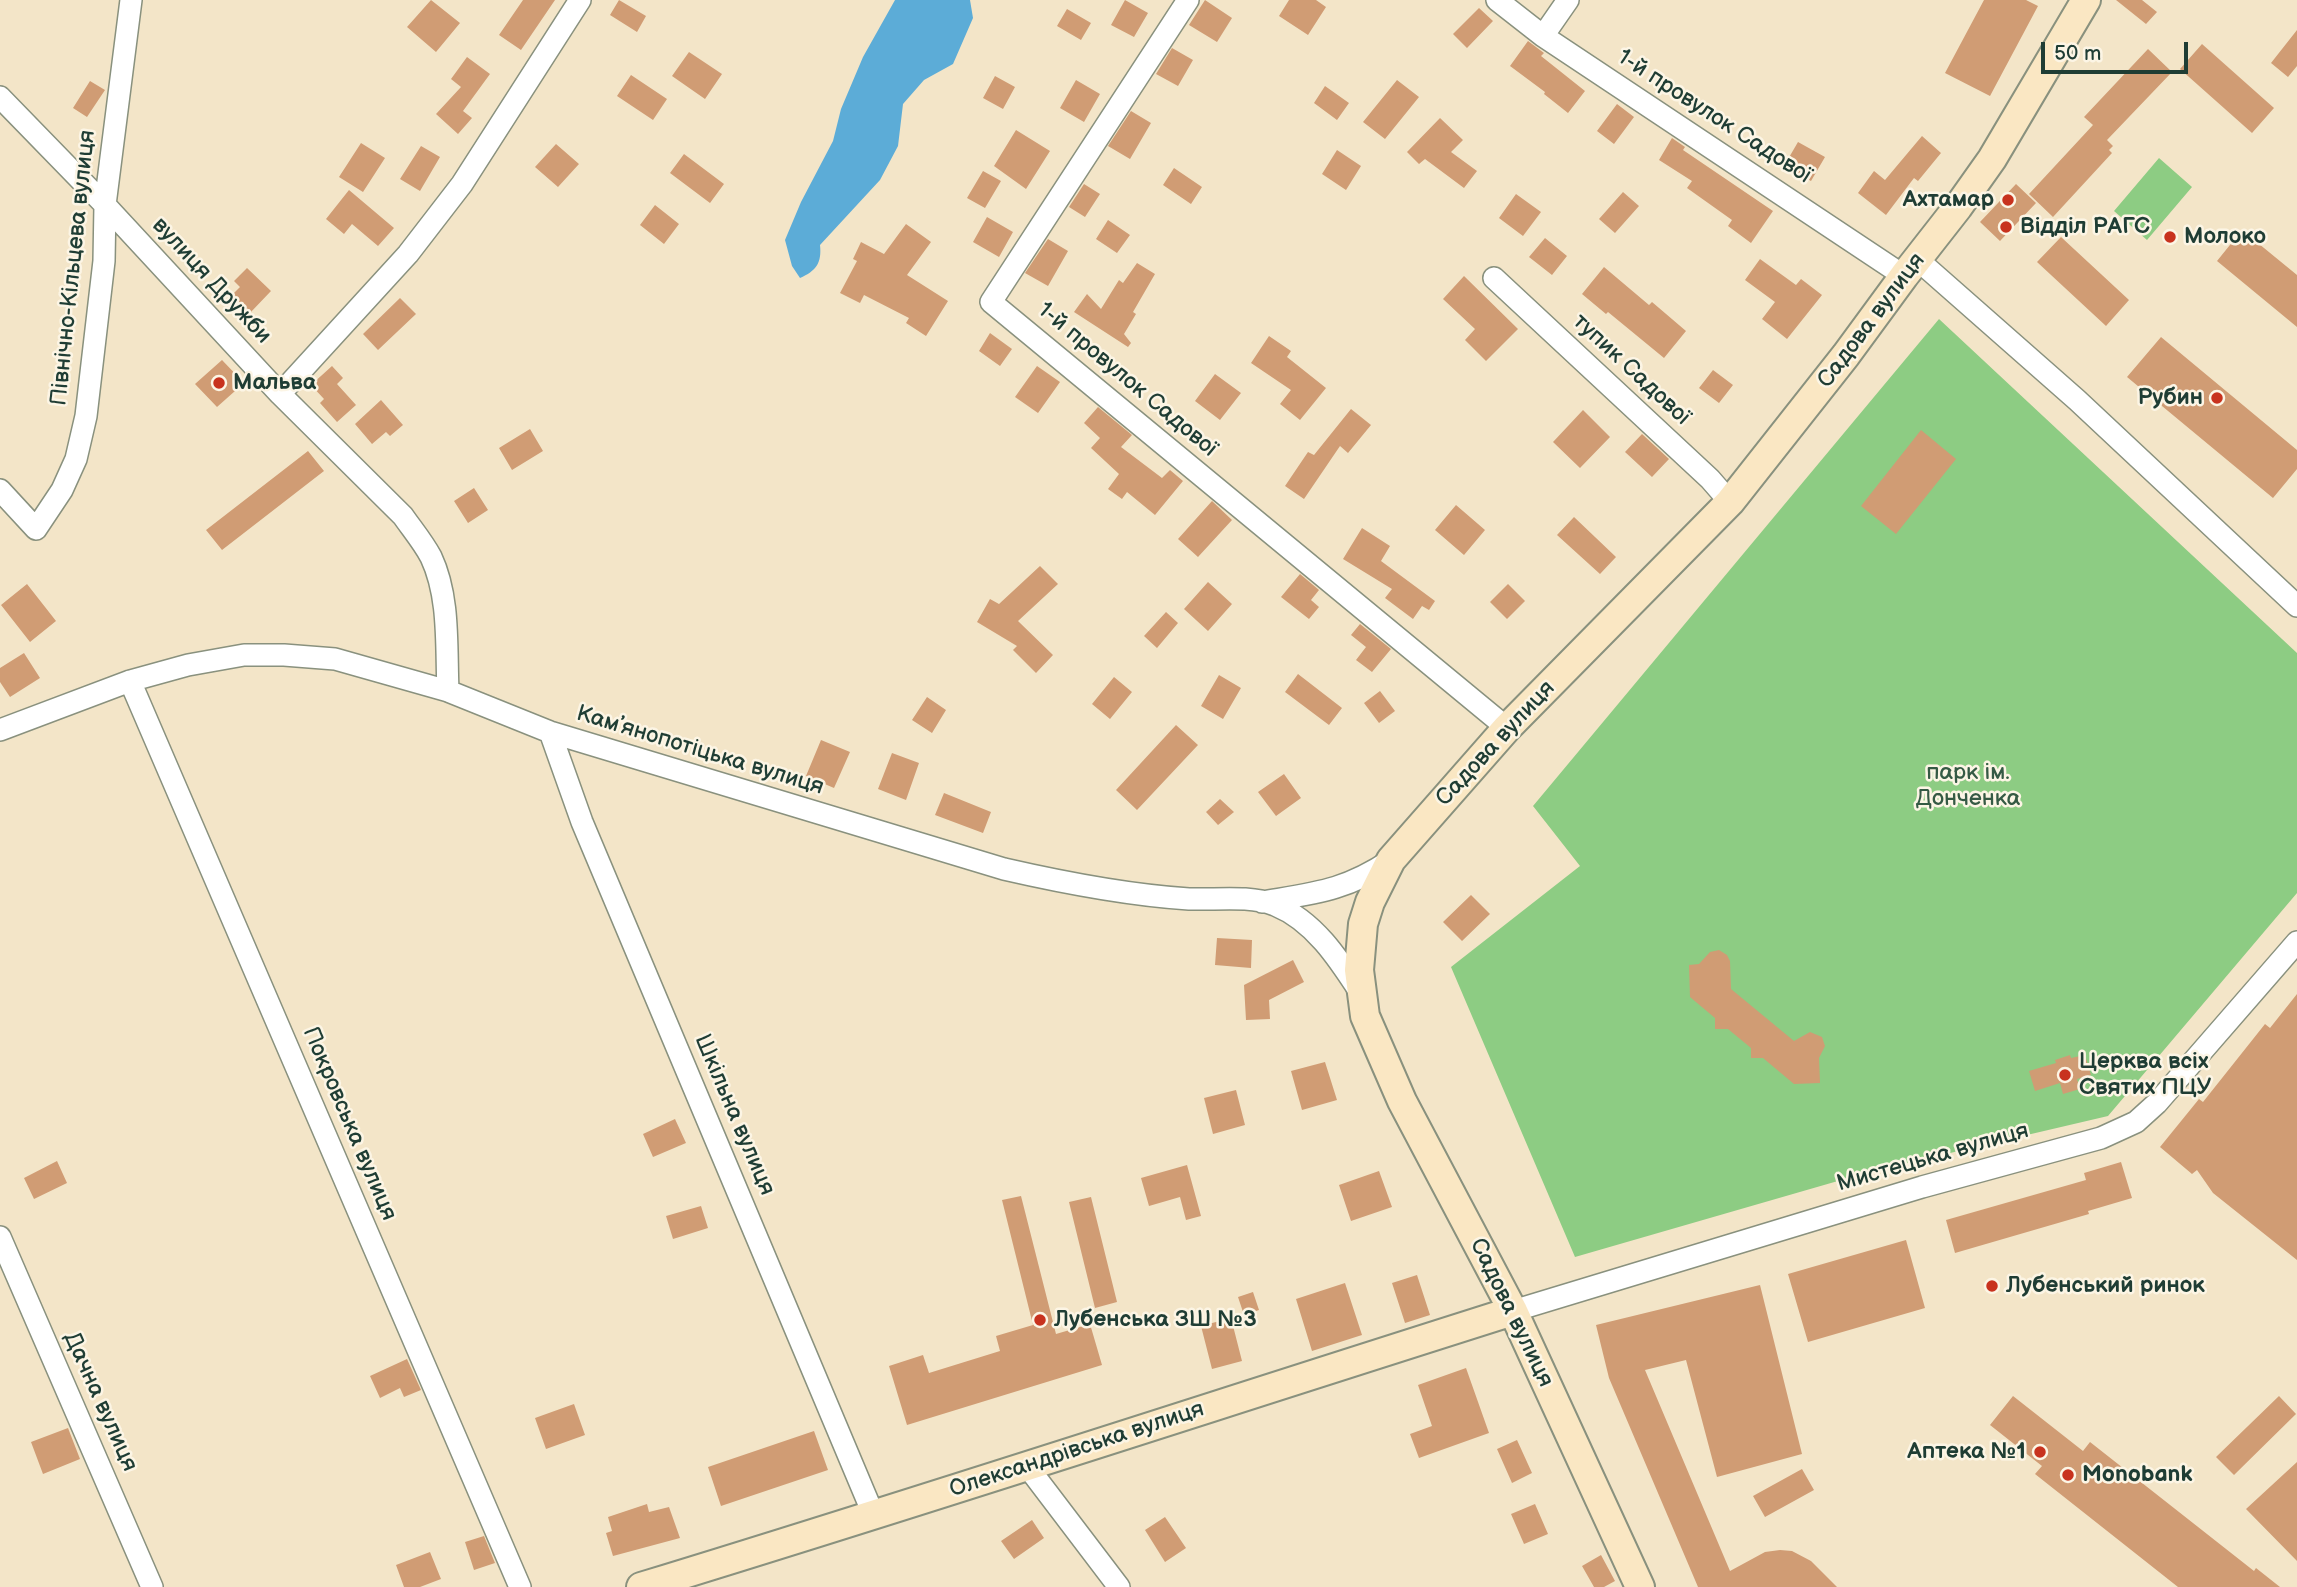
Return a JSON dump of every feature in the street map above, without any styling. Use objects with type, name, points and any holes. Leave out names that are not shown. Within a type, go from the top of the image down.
[{"type":"main road","name":"Садова вулиця","points":[[1640,1587],[1513,1311],[1402,1101],[1366,1016],[1360,993],[1359,947],[1363,924],[1370,902],[1391,860],[1507,728],[1730,502],[1846,355],[1992,159],[2086,0]]},
{"type":"main road","name":"Олександрівська вулиця","points":[[641,1587],[874,1516],[1513,1311]]},
{"type":"street","name":"Північно-Кільцева вулиця","points":[[0,491],[36,529],[62,490],[76,459],[86,416],[104,261],[105,205],[131,0]]},
{"type":"street","points":[[280,394],[408,254],[461,184],[580,0]]},
{"type":"street","name":"1-й провулок Садової","points":[[1188,0],[991,302],[1507,728]]},
{"type":"street","name":"1-й провулок Садової","points":[[1497,0],[1543,36],[1911,268],[2077,400],[2297,606]]},
{"type":"street","points":[[1543,36],[1567,0]]},
{"type":"street","name":"вулиця Дружби","points":[[0,97],[105,205],[280,394],[403,516],[430,555],[439,575],[444,599],[448,691]]},
{"type":"street","name":"тупик Садової","points":[[1494,278],[1710,479],[1730,502]]},
{"type":"street","name":"Камʼянопотіцька вулиця","points":[[0,730],[130,681],[188,665],[244,655],[335,659],[448,691],[550,732],[1004,869],[1067,884],[1274,905],[1294,916],[1332,948],[1360,993]]},
{"type":"street","name":"Покровська вулиця","points":[[130,681],[520,1587]]},
{"type":"street","name":"Шкільна вулиця","points":[[550,732],[582,822],[874,1516]]},
{"type":"street","points":[[1259,902],[1318,894],[1344,886],[1391,860]]},
{"type":"street","name":"Мистецька вулиця","points":[[1513,1311],[1922,1187],[2101,1138],[2136,1122],[2157,1103],[2297,942]]},
{"type":"street","name":"Дачна вулиця","points":[[0,1237],[152,1587]]},
{"type":"street","points":[[1027,1466],[1119,1587]]},
{"type":"green space","points":[[2159,158],[2192,187],[2147,240],[2114,211]]},
{"type":"green space","name":"парк ім. Донченка","points":[[1939,319],[2297,653],[2297,893],[2108,1116],[1869,1172],[1575,1257],[1451,967],[1580,866],[1533,806]]},
{"type":"water","points":[[895,0],[970,0],[973,18],[953,64],[924,80],[903,104],[898,146],[880,180],[820,245],[817,266],[800,278],[792,266],[785,240],[801,202],[833,141],[841,109],[863,57]]},
{"type":"building","points":[[431,0],[460,23],[436,52],[407,27]]},
{"type":"building","points":[[523,0],[555,0],[521,50],[499,35]]},
{"type":"building","points":[[619,0],[646,16],[637,32],[610,15]]},
{"type":"building","points":[[1125,0],[1148,13],[1134,37],[1111,25]]},
{"type":"building","points":[[1205,0],[1232,18],[1217,42],[1189,25]]},
{"type":"building","points":[[1289,0],[1316,0],[1326,7],[1308,35],[1279,16]]},
{"type":"building","points":[[1984,0],[2026,0],[2038,6],[1990,96],[1945,73]]},
{"type":"building","points":[[2116,0],[2142,0],[2157,12],[2146,24]]},
{"type":"building","points":[[1479,8],[1493,21],[1467,48],[1453,34]]},
{"type":"building","points":[[1067,9],[1091,23],[1081,40],[1057,26]]},
{"type":"building","points":[[2297,30],[2297,66],[2288,77],[2271,63]]},
{"type":"building","points":[[1528,41],[1544,53],[1541,56],[1585,91],[1568,113],[1510,66]]},
{"type":"building","points":[[2202,44],[2274,108],[2252,133],[2180,69]]},
{"type":"building","points":[[1172,48],[1193,60],[1178,86],[1156,74]]},
{"type":"building","points":[[2148,49],[2172,72],[2107,140],[2113,146],[2109,150],[2112,153],[2053,217],[2029,194],[2093,125],[2084,117]]},
{"type":"building","points":[[689,52],[722,74],[705,99],[672,76]]},
{"type":"building","points":[[467,57],[490,74],[463,111],[472,118],[458,134],[436,114],[461,87],[451,79]]},
{"type":"building","points":[[631,75],[667,99],[653,120],[617,96]]},
{"type":"building","points":[[995,76],[1015,87],[1003,109],[983,98]]},
{"type":"building","points":[[1076,80],[1100,94],[1084,122],[1060,108]]},
{"type":"building","points":[[1397,80],[1419,97],[1385,139],[1363,122]]},
{"type":"building","points":[[90,81],[105,90],[87,117],[73,108]]},
{"type":"building","points":[[1325,86],[1349,103],[1337,120],[1314,103]]},
{"type":"building","points":[[1617,104],[1634,117],[1614,144],[1597,131]]},
{"type":"building","points":[[1131,111],[1151,123],[1130,159],[1108,146]]},
{"type":"building","points":[[1440,118],[1463,140],[1451,152],[1477,171],[1464,188],[1425,159],[1419,164],[1407,152]]},
{"type":"building","points":[[1016,130],[1050,151],[1026,189],[994,166]]},
{"type":"building","points":[[1922,136],[1941,153],[1918,181],[1914,178],[1886,215],[1858,193],[1874,171],[1885,180]]},
{"type":"building","points":[[1672,138],[1685,147],[1683,150],[1773,211],[1751,243],[1728,226],[1732,220],[1687,188],[1692,181],[1659,160]]},
{"type":"building","points":[[1798,142],[1825,157],[1811,181],[1784,166]]},
{"type":"building","points":[[361,143],[385,158],[363,192],[339,177]]},
{"type":"building","points":[[556,144],[579,164],[558,187],[535,167]]},
{"type":"building","points":[[421,146],[440,157],[420,191],[400,179]]},
{"type":"building","points":[[1337,150],[1361,166],[1346,190],[1322,174]]},
{"type":"building","points":[[684,154],[724,184],[710,203],[670,173]]},
{"type":"building","points":[[1174,168],[1202,187],[1191,204],[1163,185]]},
{"type":"building","points":[[983,171],[1001,181],[985,208],[967,198]]},
{"type":"building","points":[[1084,184],[1100,194],[1085,217],[1069,207]]},
{"type":"building","points":[[2016,184],[2036,203],[2000,241],[1980,222]]},
{"type":"building","points":[[349,190],[394,228],[378,246],[352,224],[344,234],[326,219]]},
{"type":"building","points":[[1623,192],[1639,206],[1615,233],[1599,219]]},
{"type":"building","points":[[1516,194],[1541,212],[1523,236],[1499,218]]},
{"type":"building","points":[[655,205],[679,224],[664,244],[640,225]]},
{"type":"building","points":[[987,217],[1013,232],[999,257],[973,242]]},
{"type":"building","points":[[1108,220],[1130,235],[1117,253],[1096,239]]},
{"type":"building","points":[[906,224],[931,242],[907,275],[948,301],[926,336],[906,323],[909,318],[864,295],[860,303],[840,293],[857,261],[853,259],[861,242],[884,254]]},
{"type":"building","points":[[2242,230],[2297,275],[2297,327],[2217,261]]},
{"type":"building","points":[[2061,237],[2129,300],[2106,326],[2037,262]]},
{"type":"building","points":[[1545,238],[1567,256],[1552,275],[1529,257]]},
{"type":"building","points":[[1048,239],[1068,251],[1048,286],[1025,273]]},
{"type":"building","points":[[1760,259],[1796,285],[1801,279],[1822,295],[1787,339],[1762,319],[1775,302],[1745,280]]},
{"type":"building","points":[[1137,263],[1155,274],[1133,312],[1136,314],[1124,334],[1131,343],[1128,347],[1074,312],[1087,294],[1101,309],[1119,280],[1123,283]]},
{"type":"building","points":[[1604,267],[1649,305],[1652,302],[1686,331],[1664,358],[1582,294]]},
{"type":"building","points":[[247,268],[271,291],[250,313],[232,295],[240,287],[234,281]]},
{"type":"building","points":[[1464,276],[1518,329],[1486,361],[1465,340],[1475,329],[1443,299]]},
{"type":"building","points":[[400,298],[416,314],[378,350],[363,334]]},
{"type":"building","points":[[990,333],[1012,349],[1000,366],[979,351]]},
{"type":"building","points":[[1269,336],[1291,351],[1287,357],[1326,388],[1300,420],[1280,404],[1291,390],[1251,363]]},
{"type":"building","points":[[2161,337],[2297,450],[2297,469],[2273,498],[2127,377]]},
{"type":"building","name":"Мальва","points":[[222,360],[244,383],[217,407],[195,384]]},
{"type":"building","points":[[332,366],[343,378],[337,384],[356,405],[337,422],[320,403],[324,399],[311,385]]},
{"type":"building","points":[[1037,366],[1060,382],[1038,413],[1015,397]]},
{"type":"building","points":[[1713,370],[1733,385],[1719,403],[1699,388]]},
{"type":"building","points":[[1215,374],[1241,393],[1220,420],[1195,401]]},
{"type":"building","points":[[381,400],[403,425],[390,436],[386,432],[372,444],[355,424]]},
{"type":"building","points":[[1098,407],[1132,435],[1121,447],[1162,478],[1170,470],[1183,481],[1155,515],[1127,492],[1122,499],[1108,489],[1119,474],[1091,448],[1100,438],[1084,423]]},
{"type":"building","points":[[1351,409],[1371,425],[1348,453],[1340,446],[1304,499],[1285,486],[1308,452],[1314,455]]},
{"type":"building","points":[[1583,410],[1610,437],[1580,468],[1553,442]]},
{"type":"building","points":[[530,429],[543,451],[512,470],[499,448]]},
{"type":"building","points":[[1921,430],[1956,459],[1896,534],[1861,506]]},
{"type":"building","points":[[1642,434],[1669,459],[1652,477],[1625,452]]},
{"type":"building","points":[[308,451],[324,471],[222,550],[206,530]]},
{"type":"building","points":[[474,488],[488,510],[468,523],[454,501]]},
{"type":"building","points":[[1212,501],[1232,520],[1198,557],[1178,539]]},
{"type":"building","points":[[1456,505],[1485,530],[1464,555],[1435,530]]},
{"type":"building","points":[[1574,517],[1616,557],[1600,574],[1557,535]]},
{"type":"building","points":[[1362,528],[1390,546],[1381,561],[1435,601],[1429,610],[1422,606],[1413,619],[1385,598],[1392,589],[1343,559]]},
{"type":"building","points":[[1040,566],[1058,584],[1018,621],[1053,655],[1036,673],[1013,650],[1017,646],[977,622],[990,599],[999,604]]},
{"type":"building","points":[[1300,574],[1319,590],[1311,600],[1319,607],[1309,619],[1281,597]]},
{"type":"building","points":[[1208,582],[1232,604],[1208,631],[1184,609]]},
{"type":"building","points":[[27,584],[56,621],[30,642],[1,605]]},
{"type":"building","points":[[1508,584],[1525,601],[1507,619],[1490,602]]},
{"type":"building","points":[[1166,612],[1178,623],[1157,648],[1144,636]]},
{"type":"building","points":[[1360,624],[1391,649],[1372,672],[1356,660],[1366,647],[1351,635]]},
{"type":"building","points":[[24,653],[40,678],[10,697],[0,682],[0,668]]},
{"type":"building","points":[[1298,674],[1342,708],[1329,725],[1285,692]]},
{"type":"building","points":[[1219,675],[1241,688],[1223,719],[1201,706]]},
{"type":"building","points":[[1114,677],[1132,692],[1110,719],[1092,704]]},
{"type":"building","points":[[1380,691],[1395,711],[1379,723],[1364,703]]},
{"type":"building","points":[[927,697],[946,710],[932,733],[912,720]]},
{"type":"building","points":[[1176,725],[1198,745],[1137,810],[1116,790]]},
{"type":"building","points":[[821,740],[850,752],[834,788],[806,776]]},
{"type":"building","points":[[892,753],[919,763],[906,800],[878,789]]},
{"type":"building","points":[[1284,774],[1301,798],[1276,816],[1258,792]]},
{"type":"building","points":[[944,793],[991,812],[983,833],[935,815]]},
{"type":"building","points":[[1220,799],[1234,812],[1218,825],[1206,812]]},
{"type":"building","points":[[1471,895],[1490,914],[1462,941],[1443,922]]},
{"type":"building","points":[[1217,938],[1252,940],[1251,968],[1215,965]]},
{"type":"building","points":[[1719,950],[1727,955],[1730,961],[1731,989],[1794,1041],[1810,1032],[1822,1037],[1825,1046],[1819,1058],[1820,1083],[1794,1084],[1763,1058],[1751,1058],[1751,1048],[1728,1029],[1715,1029],[1715,1018],[1690,997],[1689,965],[1699,964],[1710,952]]},
{"type":"building","points":[[1293,960],[1304,982],[1269,1000],[1270,1019],[1246,1020],[1244,985]]},
{"type":"building","points":[[2297,994],[2297,1260],[2213,1193],[2197,1170],[2192,1174],[2160,1147],[2199,1099],[2203,1102],[2265,1024],[2270,1028]]},
{"type":"building","points":[[2070,1055],[2071,1058],[2085,1055],[2091,1075],[2077,1079],[2080,1089],[2063,1094],[2060,1083],[2035,1091],[2029,1071],[2056,1063],[2055,1060]]},
{"type":"building","points":[[1325,1062],[1337,1100],[1302,1110],[1291,1071]]},
{"type":"building","points":[[1236,1090],[1245,1125],[1213,1134],[1204,1098]]},
{"type":"building","points":[[675,1119],[686,1143],[653,1157],[643,1134]]},
{"type":"building","points":[[57,1161],[67,1183],[34,1199],[24,1178]]},
{"type":"building","points":[[2121,1162],[2132,1198],[2088,1211],[2089,1214],[1955,1253],[1946,1220],[2086,1180],[2084,1173]]},
{"type":"building","points":[[1187,1165],[1201,1216],[1186,1220],[1180,1197],[1149,1206],[1141,1178]]},
{"type":"building","points":[[1379,1171],[1392,1207],[1351,1221],[1339,1185]]},
{"type":"building","points":[[1021,1196],[1056,1334],[1090,1324],[1102,1365],[907,1425],[889,1366],[923,1355],[929,1373],[1000,1351],[996,1336],[1033,1325],[1002,1200]]},
{"type":"building","points":[[1091,1197],[1117,1302],[1095,1308],[1069,1202]]},
{"type":"building","points":[[701,1206],[708,1228],[673,1239],[666,1216]]},
{"type":"building","points":[[1906,1240],[1925,1308],[1808,1342],[1788,1274]]},
{"type":"building","points":[[1417,1275],[1430,1315],[1405,1323],[1392,1283]]},
{"type":"building","points":[[1345,1283],[1362,1335],[1312,1351],[1296,1299]]},
{"type":"building","points":[[1760,1285],[1802,1454],[1717,1477],[1686,1360],[1645,1370],[1730,1571],[1765,1552],[1792,1551],[1811,1561],[1837,1587],[1698,1587],[1609,1378],[1596,1325]]},
{"type":"building","points":[[1253,1292],[1259,1310],[1244,1315],[1238,1297]]},
{"type":"building","points":[[1231,1318],[1242,1361],[1212,1369],[1201,1326]]},
{"type":"building","points":[[407,1359],[421,1390],[404,1397],[400,1388],[380,1398],[370,1376]]},
{"type":"building","points":[[1466,1368],[1489,1433],[1419,1458],[1410,1434],[1432,1426],[1418,1385]]},
{"type":"building","points":[[2013,1396],[2083,1451],[2090,1442],[2254,1571],[2256,1568],[2280,1587],[2178,1587],[2035,1474],[2042,1466],[1990,1425]]},
{"type":"building","points":[[2279,1396],[2296,1414],[2234,1475],[2216,1457]]},
{"type":"building","points":[[574,1404],[585,1435],[546,1449],[535,1418]]},
{"type":"building","points":[[68,1428],[80,1459],[43,1474],[31,1442]]},
{"type":"building","points":[[814,1431],[828,1470],[721,1506],[708,1467]]},
{"type":"building","points":[[1517,1440],[1532,1473],[1512,1483],[1497,1449]]},
{"type":"building","points":[[2297,1462],[2297,1561],[2246,1509]]},
{"type":"building","points":[[1802,1469],[1814,1490],[1765,1517],[1753,1496]]},
{"type":"building","points":[[647,1504],[649,1512],[669,1507],[680,1538],[613,1556],[606,1533],[612,1531],[608,1517]]},
{"type":"building","points":[[1535,1504],[1548,1534],[1524,1544],[1511,1514]]},
{"type":"building","points":[[1165,1517],[1186,1548],[1165,1562],[1145,1530]]},
{"type":"building","points":[[1032,1520],[1044,1538],[1014,1559],[1001,1541]]},
{"type":"building","points":[[484,1536],[495,1563],[474,1570],[465,1542]]},
{"type":"building","points":[[430,1552],[441,1579],[420,1587],[404,1587],[396,1565]]},
{"type":"building","points":[[1601,1555],[1615,1581],[1604,1587],[1594,1587],[1582,1566]]},
{"type":"place","name":"Ахтамар","points":[[2008,200]]},
{"type":"place","name":"Відділ РАГС","points":[[2006,227]]},
{"type":"place","name":"Молоко","points":[[2170,237]]},
{"type":"place","name":"Мальва","points":[[219,383]]},
{"type":"place","name":"Рубин","points":[[2217,398]]},
{"type":"place","name":"Церква всіх Святих ПЦУ","points":[[2065,1075]]},
{"type":"place","name":"Лубенський ринок","points":[[1992,1286]]},
{"type":"place","name":"Лубенська ЗШ №3","points":[[1040,1320]]},
{"type":"place","name":"Аптека №1","points":[[2040,1452]]},
{"type":"place","name":"Monobank","points":[[2068,1475]]}]
